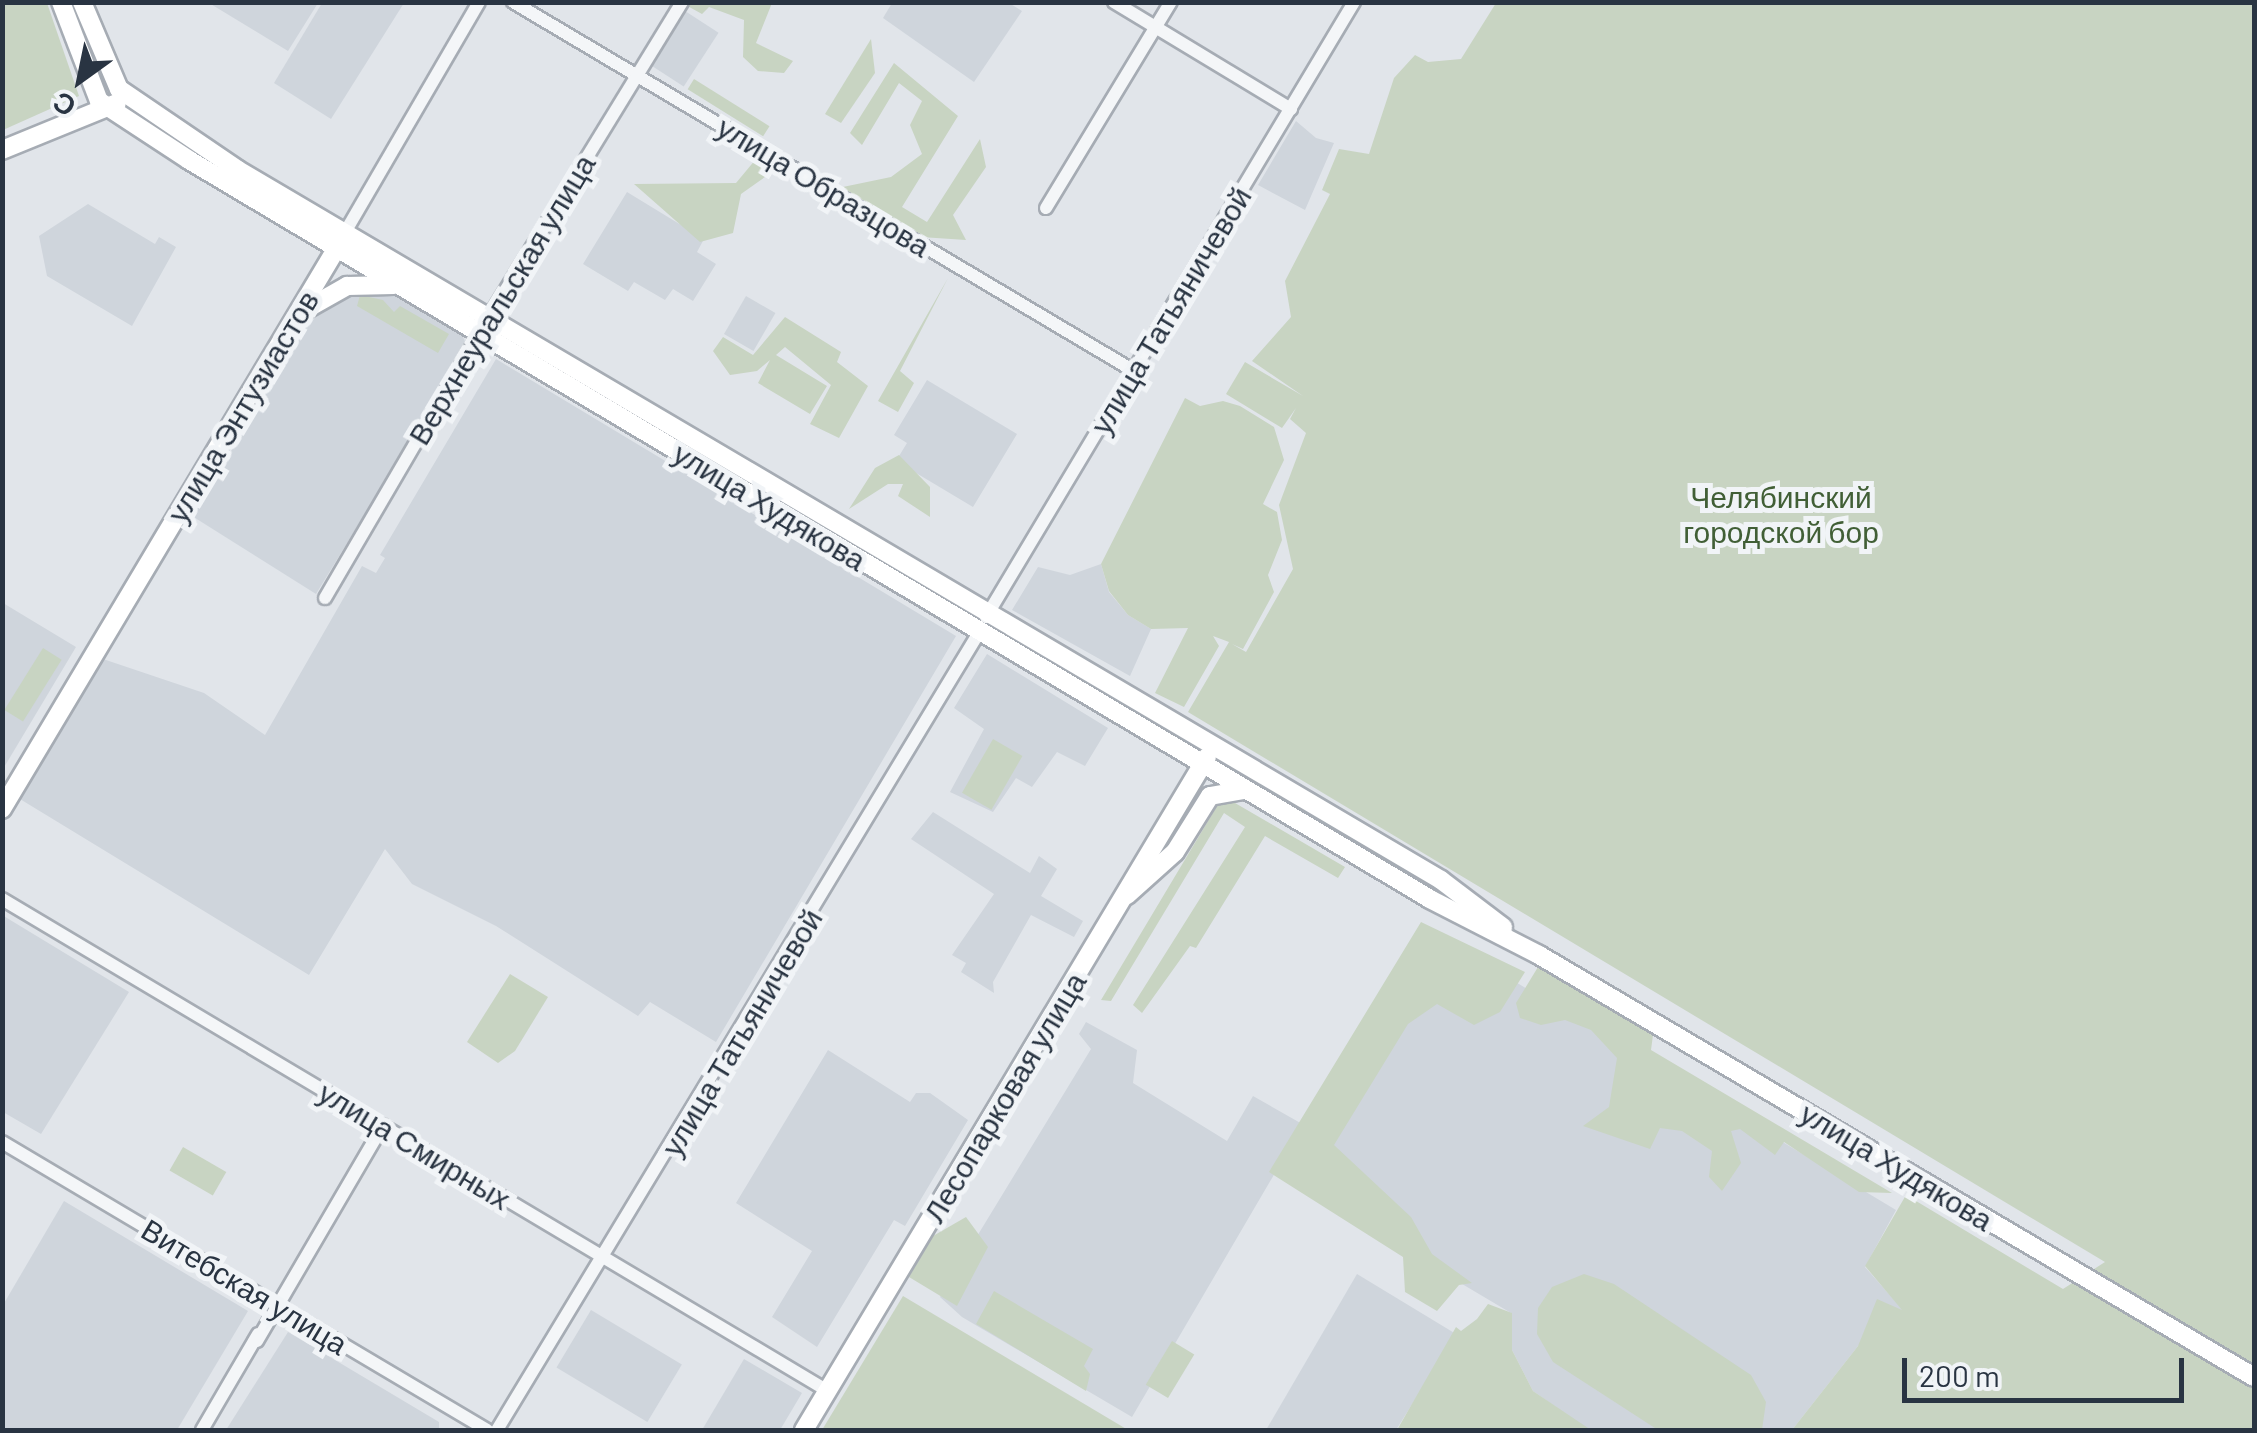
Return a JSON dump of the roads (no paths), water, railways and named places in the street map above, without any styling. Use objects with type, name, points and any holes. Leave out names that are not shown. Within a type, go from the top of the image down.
[{"type":"main road","name":"улица Худякова","points":[[61,2],[87,81],[108,108],[341,241],[1208,757],[1440,880],[1539,954]]},
{"type":"main road","name":"улица Худякова","points":[[82,2],[102,62],[127,97],[341,241],[401,287],[483,328]]},
{"type":"main road","points":[[2,150],[127,97]]},
{"type":"main road","name":"улица Энтузиастов","points":[[2,808],[341,241]]},
{"type":"main road","points":[[295,318],[347,286],[401,287]]},
{"type":"main road","name":"улица Худякова","points":[[1208,757],[1251,791],[1430,899],[1539,954],[2254,1377]]},
{"type":"main road","name":"Лесопарковая улица","points":[[804,1430],[1208,757]]},
{"type":"main road","points":[[1122,898],[1175,852],[1210,796],[1229,788],[1251,791]]},
{"type":"street","name":"улица Энтузиастов","points":[[341,241],[479,2]]},
{"type":"street","name":"улица Образцова","points":[[513,2],[1134,372]]},
{"type":"street","name":"Верхнеуральская улица","points":[[325,598],[483,328],[682,2]]},
{"type":"street","points":[[1114,2],[1291,109]]},
{"type":"street","points":[[1046,208],[1171,2]]},
{"type":"street","name":"улица Татьяничевой","points":[[497,1430],[605,1256],[1354,2]]},
{"type":"street","name":"улица Смирных","points":[[2,899],[828,1391]]},
{"type":"street","points":[[202,1430],[383,1126]]},
{"type":"street","name":"Витебская улица","points":[[2,1142],[274,1310],[487,1430]]},
{"type":"park label","name":"Челябинский городской бор","points":[[1781,513]]}]
